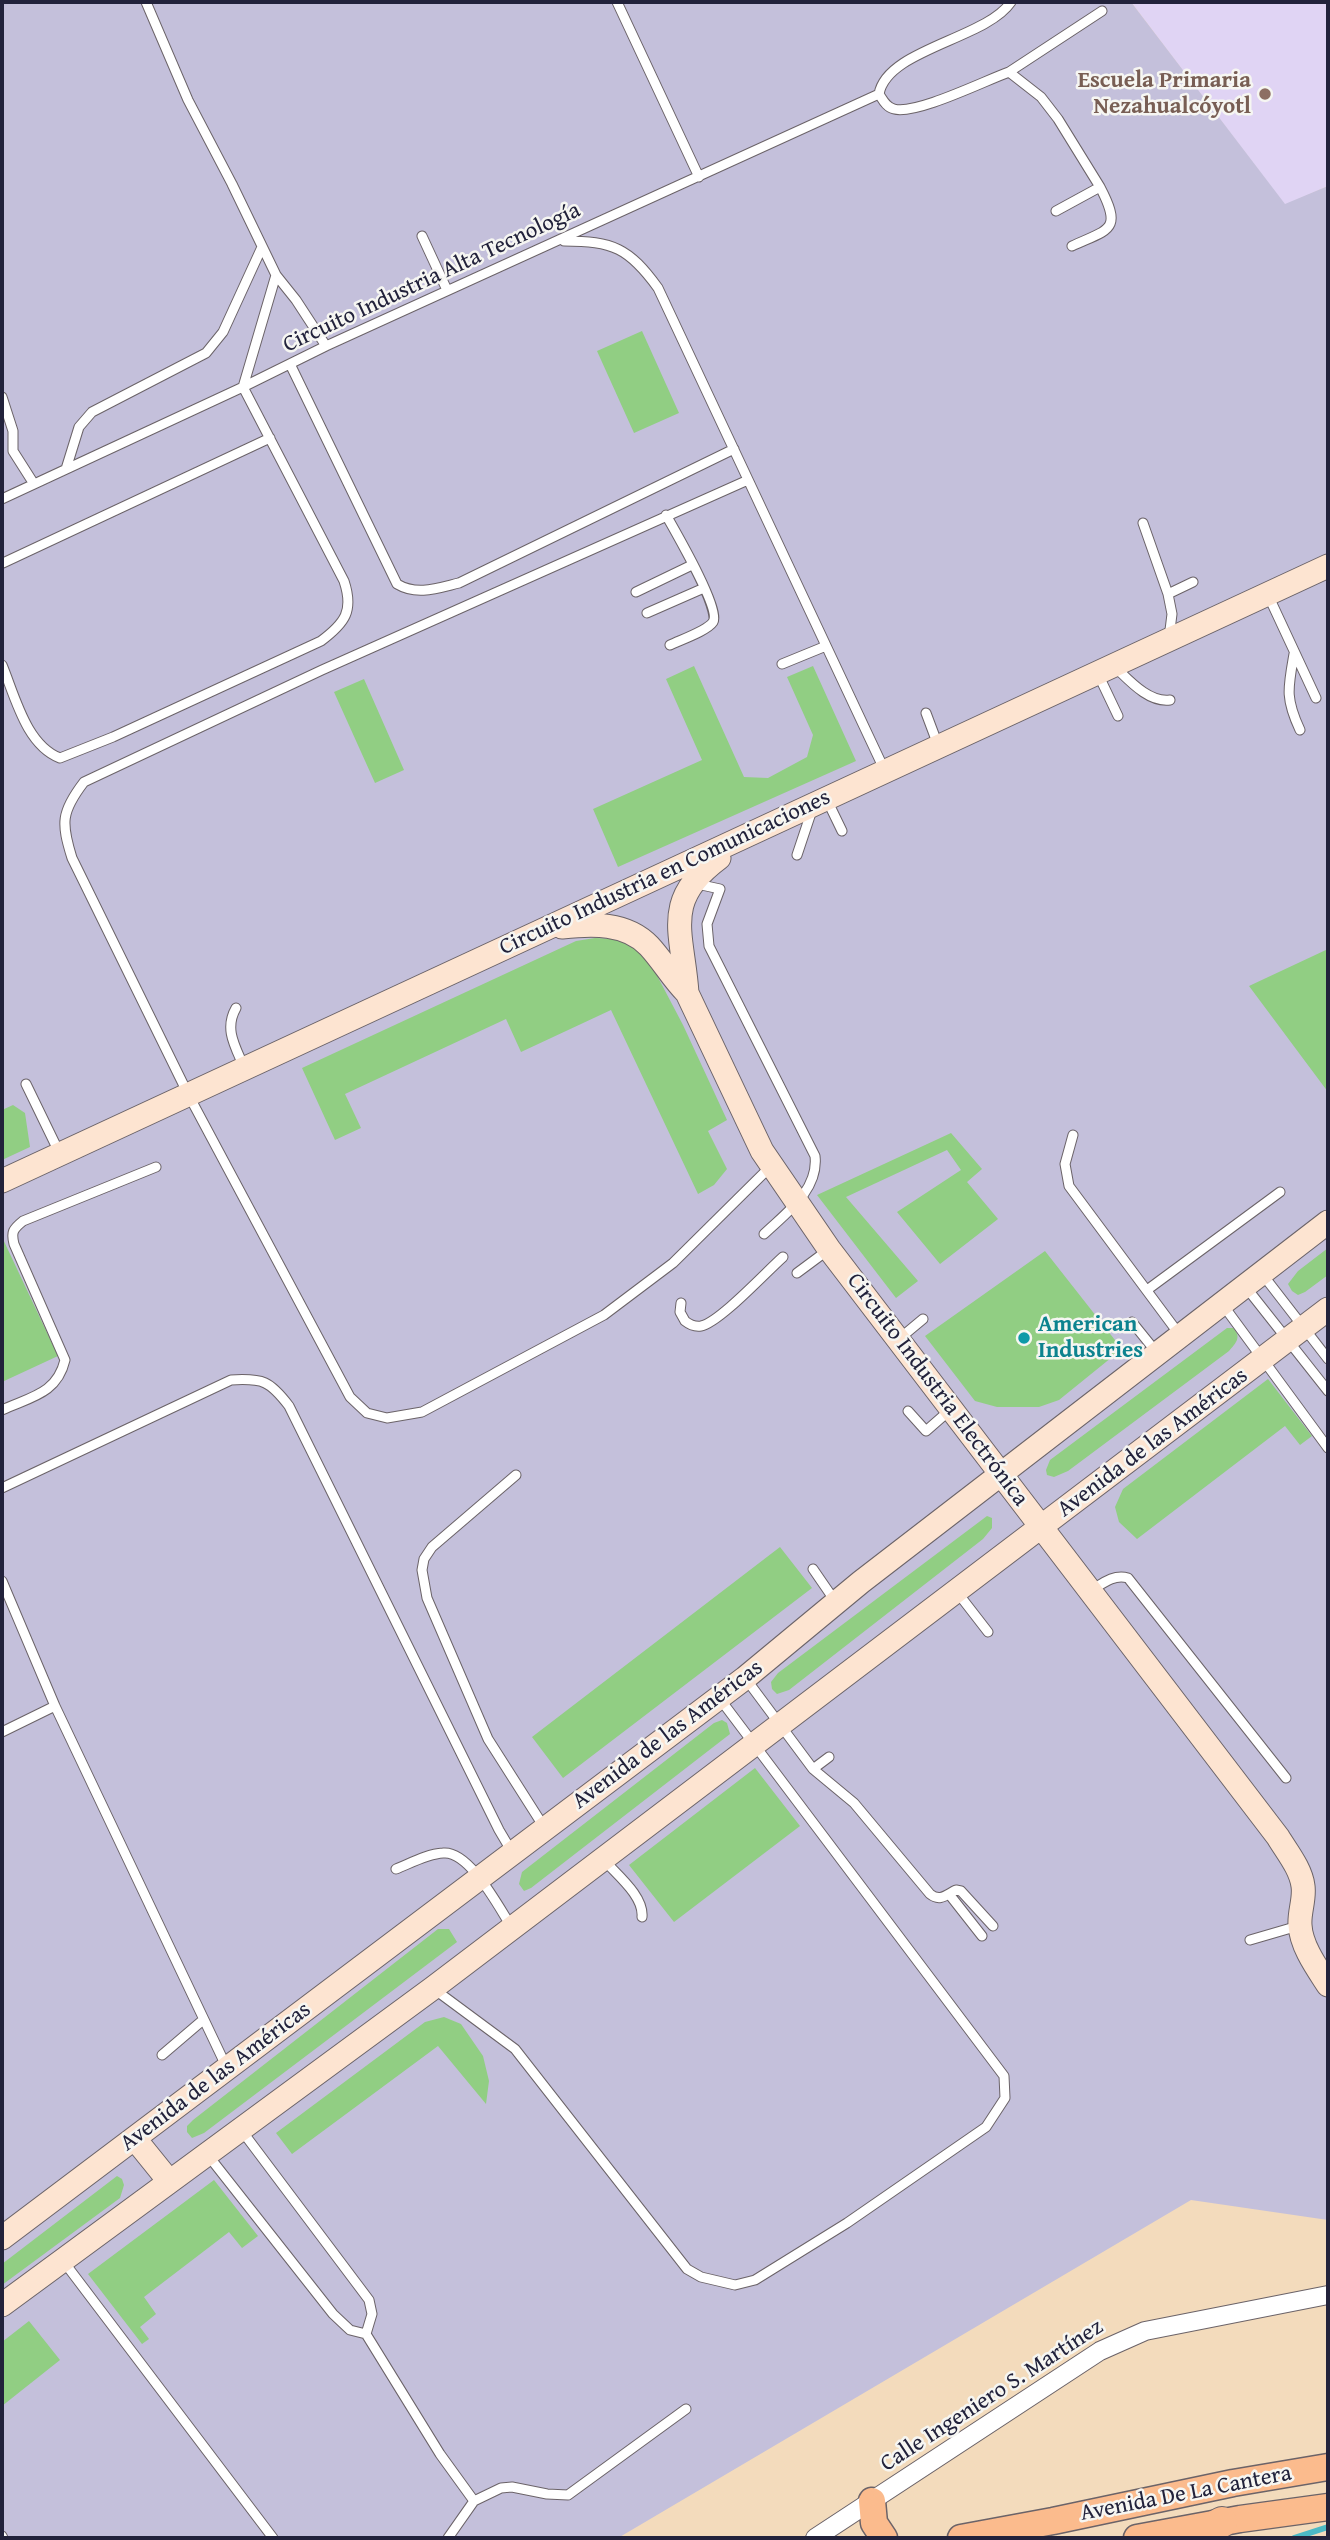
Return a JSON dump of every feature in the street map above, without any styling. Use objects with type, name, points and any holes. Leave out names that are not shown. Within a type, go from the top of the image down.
[{"type":"highway","points":[[1193,2538],[1233,2523]]},
{"type":"main road","name":"Circuito Industria en Comunicaciones","points":[[2,1181],[1328,566]]},
{"type":"main road","name":"Circuito Industria Electrónica","points":[[758,830],[700,872],[681,905],[678,925],[687,993],[762,1151],[829,1249],[897,1340],[1278,1837],[1297,1867],[1303,1886],[1300,1925],[1315,1967],[1328,1985]]},
{"type":"main road","name":"Circuito Industria Electrónica","points":[[545,929],[590,924],[612,926],[628,932],[647,944],[670,976],[687,993]]},
{"type":"main road","name":"Avenida de las Américas","points":[[2,2238],[745,1678],[836,1602],[1328,1222]]},
{"type":"main road","name":"Avenida de las Américas","points":[[2,2305],[433,1988],[1328,1309]]},
{"type":"main road","points":[[135,2138],[169,2181]]},
{"type":"main road","name":"Avenida De La Cantera","points":[[961,2538],[1233,2483],[1328,2467]]},
{"type":"main road","points":[[873,2501],[874,2524],[884,2538]]},
{"type":"main road","name":"Avenida De La Cantera","points":[[1137,2538],[1328,2507]]},
{"type":"street","name":"Calle Ingeniero S. Martínez","points":[[815,2538],[1100,2351],[1145,2331],[1328,2295]]},
{"type":"lane","points":[[146,2],[188,100],[276,275],[326,345]]},
{"type":"lane","points":[[617,2],[699,177]]},
{"type":"lane","points":[[1012,2],[982,25],[895,67],[880,85],[879,94],[887,106],[896,110],[928,104],[1009,72],[1102,11]]},
{"type":"lane","points":[[1009,72],[1041,97],[1058,119],[1111,208],[1112,222],[1109,229],[1072,246]]},
{"type":"lane","name":"Circuito Industria Alta Tecnología","points":[[2,499],[243,387],[326,345],[879,94]]},
{"type":"lane","points":[[1056,211],[1100,187]]},
{"type":"lane","points":[[422,236],[447,290]]},
{"type":"lane","points":[[558,242],[591,241],[610,245],[643,268],[658,288],[885,771]]},
{"type":"lane","points":[[66,469],[79,427],[92,412],[206,353],[214,344],[223,332],[262,247]]},
{"type":"lane","points":[[2,665],[33,735],[49,754],[60,758],[113,737],[321,641],[336,630],[345,618],[349,607],[344,581],[243,387],[276,275]]},
{"type":"lane","points":[[290,364],[397,584],[408,591],[429,591],[460,583],[734,449]]},
{"type":"lane","points":[[2,397],[13,431],[13,451],[34,484]]},
{"type":"lane","points":[[3,563],[270,438]]},
{"type":"lane","points":[[748,480],[309,676],[84,782],[69,802],[65,818],[65,837],[72,858],[188,1094],[350,1398],[367,1413],[387,1418],[422,1412],[604,1315],[673,1263],[771,1165]]},
{"type":"lane","points":[[666,515],[704,587],[715,614],[708,626],[670,645]]},
{"type":"lane","points":[[1143,523],[1168,593],[1172,614],[1169,639]]},
{"type":"lane","points":[[636,592],[692,565]]},
{"type":"lane","points":[[1168,593],[1193,582]]},
{"type":"lane","points":[[647,612],[704,587]]},
{"type":"lane","points":[[1267,594],[1316,698]]},
{"type":"lane","points":[[782,664],[826,646]]},
{"type":"lane","points":[[1295,653],[1288,696],[1300,730]]},
{"type":"lane","points":[[1105,669],[1156,699],[1170,700]]},
{"type":"lane","points":[[1105,669],[1118,716]]},
{"type":"lane","points":[[926,713],[939,747]]},
{"type":"lane","points":[[820,801],[842,831]]},
{"type":"lane","points":[[797,855],[820,801]]},
{"type":"lane","points":[[692,882],[719,888],[708,925],[709,946],[815,1156],[814,1178],[797,1202],[764,1234]]},
{"type":"lane","points":[[236,1008],[230,1019],[230,1033],[244,1067]]},
{"type":"lane","points":[[26,1084],[60,1155]]},
{"type":"lane","points":[[1073,1135],[1065,1164],[1069,1186],[1180,1335]]},
{"type":"lane","points":[[2,1410],[49,1389],[62,1372],[65,1360],[14,1244],[14,1228],[23,1221],[156,1167]]},
{"type":"lane","points":[[1147,1290],[1280,1192]]},
{"type":"lane","points":[[797,1273],[829,1249]]},
{"type":"lane","points":[[681,1303],[680,1312],[685,1321],[698,1326],[707,1324],[783,1257]]},
{"type":"lane","points":[[1253,1280],[1295,1334],[1328,1391]]},
{"type":"lane","points":[[1253,1280],[1295,1334],[1328,1359]]},
{"type":"lane","points":[[1222,1304],[1328,1448]]},
{"type":"lane","points":[[897,1340],[923,1320]]},
{"type":"lane","points":[[1132,1322],[1157,1353]]},
{"type":"lane","points":[[2,1488],[231,1380],[257,1378],[274,1387],[289,1406],[499,1830],[513,1853]]},
{"type":"lane","points":[[908,1411],[926,1432],[951,1409]]},
{"type":"lane","points":[[516,1475],[432,1547],[424,1559],[422,1570],[427,1598],[488,1739],[545,1828]]},
{"type":"lane","points":[[813,1569],[836,1602]]},
{"type":"lane","points":[[1090,1591],[1111,1579],[1122,1576],[1128,1578],[1286,1778]]},
{"type":"lane","points":[[2,1581],[55,1706],[227,2068]]},
{"type":"lane","points":[[956,1591],[988,1632]]},
{"type":"lane","points":[[745,1678],[813,1769],[854,1803],[930,1894],[936,1898],[956,1890],[967,1896],[993,1926]]},
{"type":"lane","points":[[433,1988],[515,2049],[687,2269],[701,2277],[735,2285],[755,2280],[847,2223],[986,2127],[1004,2098],[1004,2076],[719,1697]]},
{"type":"lane","points":[[2,1732],[55,1706]]},
{"type":"lane","points":[[813,1769],[829,1757]]},
{"type":"lane","points":[[396,1869],[446,1852],[459,1856],[480,1879],[512,1928]]},
{"type":"lane","points":[[603,1858],[637,1898],[643,1910],[642,1917]]},
{"type":"lane","points":[[949,1894],[982,1936]]},
{"type":"lane","points":[[1250,1940],[1300,1925]]},
{"type":"lane","points":[[162,2056],[204,2020]]},
{"type":"lane","points":[[240,2129],[369,2300],[372,2314],[366,2333]]},
{"type":"lane","points":[[207,2154],[333,2315],[350,2330],[366,2333],[440,2454],[474,2501]]},
{"type":"lane","points":[[63,2261],[273,2538]]},
{"type":"lane","points":[[448,2538],[474,2501],[501,2488],[512,2487],[568,2495],[686,2409]]},
{"type":"shaded area","points":[[2,2],[1131,2],[1285,204],[1328,186],[1328,2220],[1191,2200],[618,2538],[2,2538]]},
{"type":"shaded area","name":"Escuela Primaria Nezahualcóyotl","points":[[1131,2],[1328,2],[1328,186],[1285,205]]},
{"type":"green space","points":[[642,331],[679,413],[634,433],[597,351]]},
{"type":"green space","points":[[694,666],[744,777],[768,778],[807,757],[813,735],[787,677],[813,666],[856,761],[618,867],[593,809],[702,760],[666,679]]},
{"type":"green space","points":[[364,679],[404,770],[375,783],[334,692]]},
{"type":"green space","points":[[618,939],[638,951],[652,966],[683,1025],[727,1120],[708,1131],[727,1169],[714,1185],[698,1194],[611,1010],[521,1052],[506,1019],[345,1094],[361,1128],[335,1140],[302,1068],[576,941]]},
{"type":"green space","points":[[1328,949],[1328,1092],[1249,986]]},
{"type":"green space","points":[[13,1105],[25,1113],[30,1147],[2,1160],[2,1110]]},
{"type":"green space","points":[[951,1133],[982,1169],[967,1182],[998,1219],[940,1264],[897,1212],[961,1170],[947,1150],[846,1197],[918,1281],[896,1298],[817,1195]]},
{"type":"green space","points":[[2,1237],[58,1356],[2,1382]]},
{"type":"green space","points":[[1328,1248],[1328,1275],[1305,1292],[1298,1295],[1292,1291],[1288,1284],[1298,1271]]},
{"type":"green space","points":[[1045,1251],[1122,1349],[1059,1400],[1039,1407],[997,1407],[975,1401],[925,1336]]},
{"type":"green space","points":[[1227,1328],[1233,1328],[1238,1337],[1229,1351],[1068,1471],[1054,1477],[1047,1475],[1050,1460]]},
{"type":"green space","points":[[1268,1379],[1312,1436],[1300,1445],[1285,1426],[1137,1539],[1119,1522],[1115,1507],[1123,1489]]},
{"type":"green space","points":[[987,1516],[992,1518],[992,1528],[983,1539],[789,1690],[777,1694],[772,1689],[771,1682],[778,1673]]},
{"type":"green space","points":[[780,1547],[812,1588],[563,1778],[532,1737]]},
{"type":"green space","points":[[722,1720],[727,1723],[730,1734],[524,1891],[519,1884],[522,1872],[714,1723]]},
{"type":"green space","points":[[755,1768],[800,1826],[674,1922],[629,1865]]},
{"type":"green space","points":[[438,1929],[449,1929],[457,1942],[204,2133],[192,2138],[187,2132],[187,2126],[193,2120]]},
{"type":"green space","points":[[444,2017],[461,2024],[483,2056],[489,2081],[486,2104],[438,2046],[292,2154],[276,2133],[425,2022]]},
{"type":"green space","points":[[117,2176],[122,2179],[124,2185],[120,2198],[2,2285],[2,2264]]},
{"type":"green space","points":[[214,2180],[258,2236],[242,2248],[229,2232],[144,2297],[156,2314],[140,2327],[149,2339],[142,2344],[88,2274]]},
{"type":"green space","points":[[29,2321],[60,2360],[2,2406],[2,2342]]},
{"type":"waterway","points":[[1294,2538],[1328,2527]]},
{"type":"place","name":"Escuela Primaria Nezahualcóyotl","points":[[1265,94]]},
{"type":"place","name":"American Industries","points":[[1024,1338]]}]
